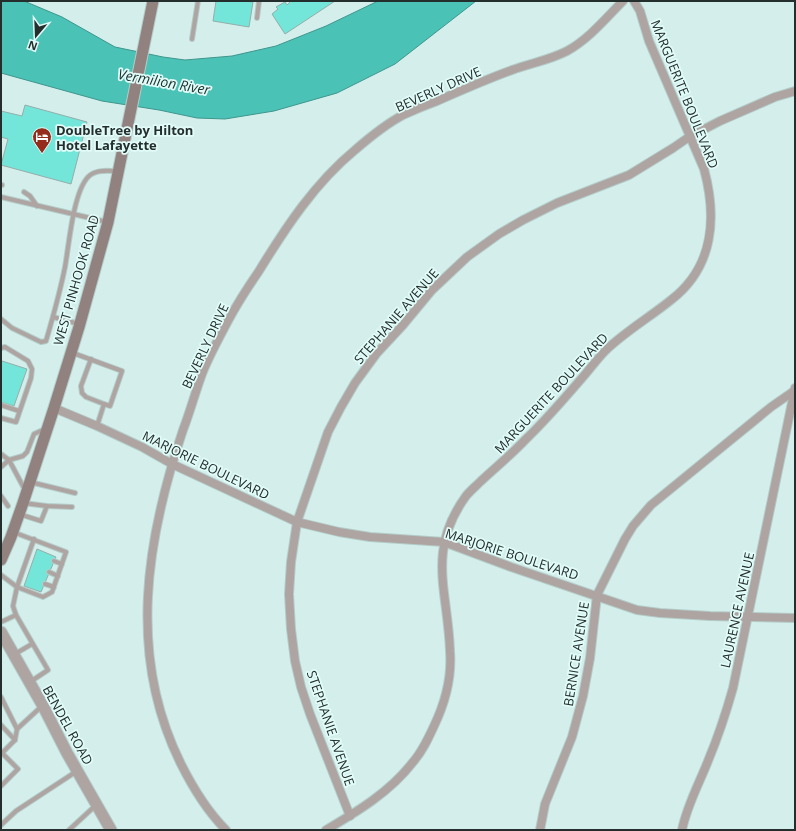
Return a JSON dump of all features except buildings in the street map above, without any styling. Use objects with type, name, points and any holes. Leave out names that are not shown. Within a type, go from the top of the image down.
[{"type":"main road","name":"WEST PINHOOK ROAD","points":[[1,560],[13,532],[54,408],[108,222],[153,1]]},
{"type":"street","name":"BEVERLY DRIVE","points":[[226,830],[199,798],[174,748],[162,718],[155,694],[149,654],[147,614],[153,550],[159,514],[172,464],[203,373],[229,319],[281,235],[337,165],[374,134],[402,116],[508,71],[545,61],[567,51],[595,29],[623,1]]},
{"type":"street","name":"MARGUERITE BOULEVARD","points":[[326,830],[371,802],[399,779],[413,762],[427,740],[443,705],[450,664],[449,637],[442,578],[442,554],[444,542],[458,508],[468,494],[524,442],[550,415],[604,351],[620,337],[671,301],[690,282],[705,256],[711,224],[711,201],[704,169],[649,41],[640,11],[634,1]]},
{"type":"street","name":"STEPHANIE AVENUE","points":[[350,816],[301,687],[295,661],[289,594],[291,562],[297,522],[328,432],[341,406],[377,353],[432,290],[467,257],[499,234],[557,203],[629,175],[689,136],[733,114],[795,90]]},
{"type":"street","name":"BERNICE AVENUE","points":[[540,830],[545,804],[572,737],[583,696],[590,658],[597,595],[625,539],[633,526],[651,505],[794,390]]},
{"type":"street","name":"LAURENCE AVENUE","points":[[682,830],[690,802],[724,722],[733,688],[794,390]]},
{"type":"street","name":"MARJORIE BOULEVARD","points":[[54,408],[142,447],[172,464],[297,522],[339,532],[370,537],[444,542],[511,567],[597,595],[637,610],[667,613],[795,618]]},
{"type":"street","name":"BENDEL ROAD","points":[[1,632],[111,830]]},
{"type":"lane","points":[[192,38],[198,1]]},
{"type":"lane","points":[[257,18],[259,1]]},
{"type":"lane","points":[[1,318],[12,328],[41,342],[46,341],[65,266],[79,194],[88,177],[97,171],[118,171]]},
{"type":"lane","points":[[24,192],[30,196],[37,206]]},
{"type":"lane","points":[[1,197],[108,222]]},
{"type":"lane","points":[[53,317],[79,324]]},
{"type":"lane","points":[[1,348],[5,347],[28,360],[32,368],[31,378],[16,422],[1,418]]},
{"type":"lane","points":[[71,352],[91,359],[122,371],[110,406],[86,397],[82,393],[82,386],[91,359]]},
{"type":"lane","points":[[96,426],[104,404]]},
{"type":"lane","points":[[1,405],[19,411]]},
{"type":"lane","points":[[1,467],[9,460],[23,456],[27,452],[34,434],[47,427]]},
{"type":"lane","points":[[1,453],[9,460],[26,493],[47,506],[72,507]]},
{"type":"lane","points":[[26,493],[75,493]]},
{"type":"lane","points":[[1,496],[8,506]]},
{"type":"lane","points":[[19,514],[41,522],[47,506]]},
{"type":"lane","points":[[1,575],[17,587],[43,597],[52,592],[66,552],[13,532]]},
{"type":"lane","points":[[29,682],[48,670],[12,606],[21,574],[34,539]]},
{"type":"lane","points":[[30,552],[35,554]]},
{"type":"lane","points":[[54,561],[62,564]]},
{"type":"lane","points":[[26,562],[31,565]]},
{"type":"lane","points":[[50,572],[58,576]]},
{"type":"lane","points":[[21,574],[27,576]]},
{"type":"lane","points":[[45,584],[54,587]]},
{"type":"lane","points":[[1,622],[16,615]]},
{"type":"lane","points":[[14,655],[32,644]]},
{"type":"lane","points":[[1,697],[17,729],[15,740],[2,754],[18,769],[1,786]]},
{"type":"lane","points":[[17,729],[43,706]]},
{"type":"lane","points":[[1,725],[15,740]]},
{"type":"lane","points":[[1,825],[16,811],[77,771]]},
{"type":"lane","points":[[69,830],[97,805]]},
{"type":"water","name":"Vermilion River","points":[[1,1],[24,1],[62,17],[115,47],[185,60],[232,56],[276,46],[326,26],[378,1],[476,1],[395,64],[337,93],[274,111],[225,119],[197,118],[102,101],[1,73]]},
{"type":"place","name":"DoubleTree by Hilton Hotel Lafayette","points":[[42,154]]}]
